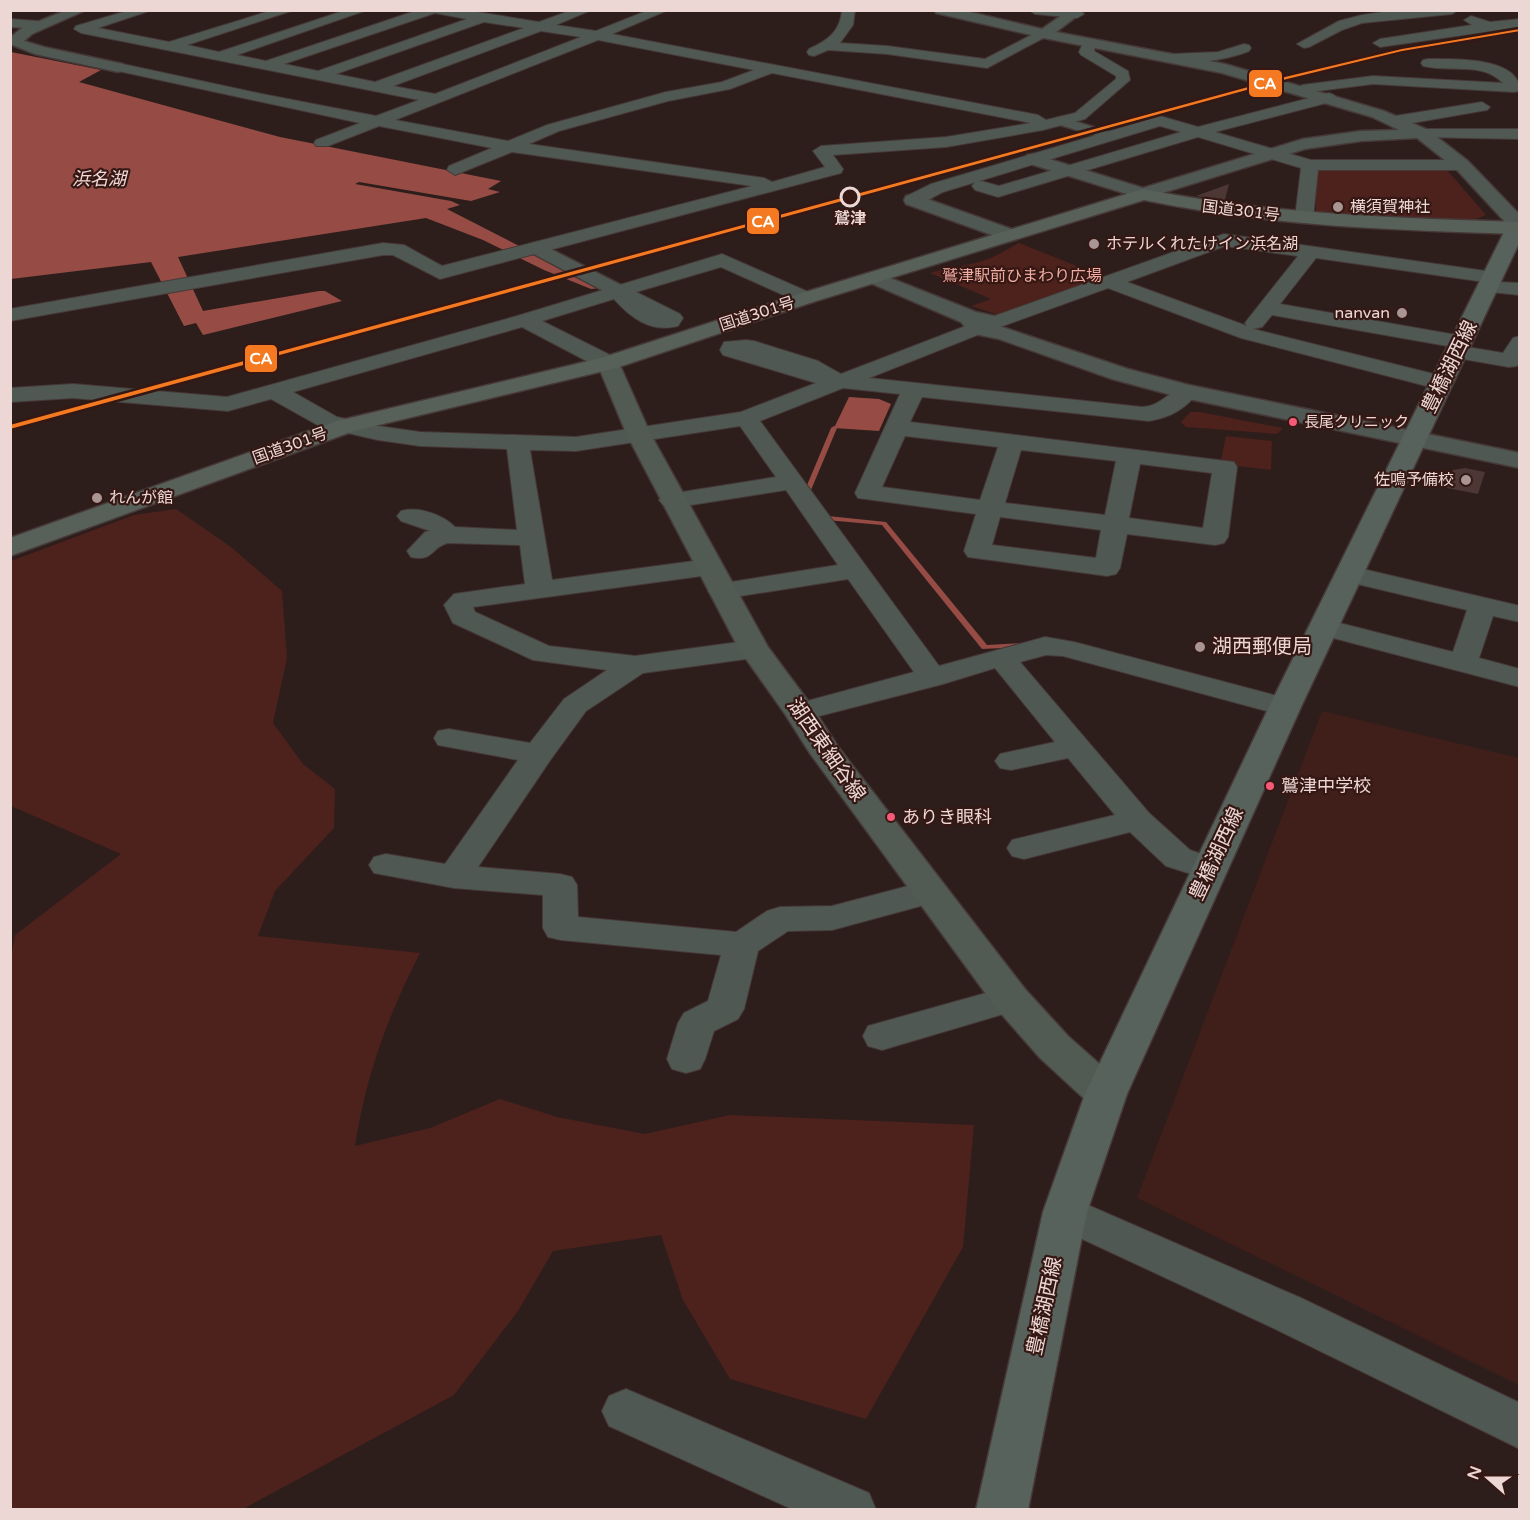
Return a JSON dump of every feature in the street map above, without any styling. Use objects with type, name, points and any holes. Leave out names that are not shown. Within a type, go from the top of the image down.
[{"type":"highway","name":"国道301号","points":[[10,548],[346,426],[608,363],[806,298],[1143,194],[1239,212],[1355,223],[1518,228]]},
{"type":"main road","name":"豊橋湖西線","points":[[1002,1509],[1065,1212],[1106,1094],[1285,707],[1518,228]]},
{"type":"main road","name":"湖西東細谷線","points":[[608,363],[638,433],[672,500],[754,648],[800,712],[825,752],[1011,999],[1054,1047],[1106,1094]]},
{"type":"street","points":[[80,10],[38,25],[20,35],[16,39],[17,43],[40,51],[118,68],[506,146],[779,185]]},
{"type":"street","points":[[146,10],[81,29],[439,99]]},
{"type":"street","points":[[170,46],[288,10]]},
{"type":"street","points":[[219,56],[361,10]]},
{"type":"street","points":[[267,65],[432,10]]},
{"type":"street","points":[[438,10],[600,36],[1057,122],[1109,136]]},
{"type":"street","points":[[319,75],[504,10]]},
{"type":"street","points":[[377,86],[585,10]]},
{"type":"street","points":[[322,143],[662,10]]},
{"type":"street","points":[[455,170],[506,146],[553,128],[666,97],[725,86],[774,69],[827,46],[848,25],[849,10]]},
{"type":"street","points":[[941,10],[1089,44],[1172,58],[1250,76],[1329,98],[1395,121],[1422,134],[1462,165],[1516,222],[1518,228]]},
{"type":"street","points":[[1035,10],[1078,12]]},
{"type":"street","points":[[1304,44],[1330,29],[1351,21],[1452,10]]},
{"type":"street","points":[[1446,11],[1489,26]]},
{"type":"street","points":[[827,46],[887,50],[987,64],[1044,34],[1078,12]]},
{"type":"street","points":[[10,23],[38,25]]},
{"type":"street","points":[[1380,44],[1520,23]]},
{"type":"street","points":[[124,37],[158,27]]},
{"type":"street","points":[[10,315],[383,249],[397,249],[440,273],[835,169],[821,151],[946,142],[1057,122],[1080,116],[1123,80],[1123,74],[1086,52],[1089,44]]},
{"type":"street","points":[[1172,58],[1233,53],[1244,48]]},
{"type":"street","points":[[1296,88],[1360,81],[1410,81],[1514,88],[1507,76],[1489,68],[1428,63]]},
{"type":"street","points":[[1410,81],[1428,97]]},
{"type":"street","points":[[963,180],[998,192],[1198,132],[1329,98]]},
{"type":"street","points":[[1395,121],[1482,107]]},
{"type":"street","points":[[913,200],[937,188],[1160,122],[1310,165],[1462,165]]},
{"type":"street","points":[[1033,159],[1143,194],[1303,144],[1336,139],[1422,134],[1520,134]]},
{"type":"street","points":[[1305,218],[1310,165]]},
{"type":"street","points":[[913,200],[1010,235]]},
{"type":"street","points":[[1224,240],[1239,212]]},
{"type":"street","points":[[274,391],[329,422],[420,439],[576,444],[746,418],[986,325],[1224,240],[1490,282],[1520,289]]},
{"type":"street","points":[[537,248],[618,291]]},
{"type":"street","points":[[1248,334],[1310,253]]},
{"type":"street","points":[[10,395],[73,391],[228,404],[524,320],[722,260],[806,298]]},
{"type":"street","points":[[875,278],[986,325],[1120,374],[1187,392],[1520,461]]},
{"type":"street","points":[[1110,282],[1248,334],[1442,383]]},
{"type":"street","points":[[1266,308],[1459,347],[1517,352]]},
{"type":"street","points":[[524,320],[608,363]]},
{"type":"street","points":[[838,381],[913,391],[1156,414],[1172,407],[1187,392]]},
{"type":"street","points":[[898,428],[1225,467],[1215,537],[867,493],[913,391]]},
{"type":"street","points":[[1059,447],[1070,407]]},
{"type":"street","points":[[746,418],[933,678]]},
{"type":"street","points":[[1011,442],[977,551],[1107,568],[1113,524],[1129,456]]},
{"type":"street","points":[[519,443],[518,456],[540,590]]},
{"type":"street","points":[[672,500],[793,482]]},
{"type":"street","points":[[410,516],[437,524],[448,535]]},
{"type":"street","points":[[420,551],[434,538],[448,535],[530,538]]},
{"type":"street","points":[[754,648],[635,665],[543,654],[463,617],[458,605],[464,600],[540,590],[856,570]]},
{"type":"street","points":[[1350,574],[1520,614]]},
{"type":"street","points":[[1463,663],[1483,605]]},
{"type":"street","points":[[1324,627],[1520,678]]},
{"type":"street","points":[[800,712],[1045,646],[1055,646],[1285,707]]},
{"type":"street","points":[[1002,658],[1137,820],[1170,852],[1188,863],[1210,869]]},
{"type":"street","points":[[454,877],[538,754],[575,705],[635,665]]},
{"type":"street","points":[[448,738],[538,754]]},
{"type":"street","points":[[1011,761],[1074,747]]},
{"type":"street","points":[[1024,848],[1137,820]]},
{"type":"street","points":[[386,865],[454,877],[560,885],[561,928],[742,945],[780,919],[832,918],[931,892]]},
{"type":"street","points":[[686,1059],[697,1023],[725,1009],[742,945]]},
{"type":"street","points":[[882,1036],[1011,999]]},
{"type":"street","points":[[1065,1212],[1296,1318],[1520,1427]]},
{"type":"street","points":[[626,1411],[851,1509]]},
{"type":"shaded area","name":"鷲津中学校","points":[[1322,711],[1519,758],[1519,1385],[1137,1198]]},
{"type":"green space","points":[[1316,169],[1446,169],[1486,215],[1469,222],[1316,214]]},
{"type":"green space","name":"鷲津駅前ひまわり広場","points":[[1019,243],[1107,278],[999,315],[971,306],[991,299],[930,273],[985,260]]},
{"type":"green space","points":[[1190,412],[1283,428],[1277,434],[1186,427],[1181,422]]},
{"type":"green space","points":[[1226,436],[1272,441],[1271,470],[1220,464]]},
{"type":"green space","points":[[176,509],[231,547],[282,591],[287,658],[273,723],[303,764],[335,789],[334,828],[275,891],[258,936],[420,953],[398,999],[380,1046],[365,1096],[355,1146],[430,1128],[500,1099],[557,1117],[645,1134],[730,1115],[974,1125],[963,1247],[866,1419],[730,1379],[683,1300],[661,1235],[553,1251],[518,1311],[454,1395],[243,1509],[11,1509],[10,963],[15,935],[121,854],[11,806],[11,561],[134,515]]},
{"type":"water","name":"浜名湖","points":[[11,52],[101,70],[79,82],[280,137],[501,181],[488,189],[500,192],[471,201],[359,182],[355,184],[451,201],[460,205],[447,209],[601,288],[591,289],[544,270],[483,240],[426,218],[178,257],[203,311],[319,291],[325,291],[342,301],[203,335],[196,323],[184,326],[151,262],[11,279]]},
{"type":"water","points":[[849,397],[879,399],[891,404],[879,431],[834,428]]},
{"type":"building","points":[[1229,184],[1225,200],[1196,196]]},
{"type":"building","name":"佐鳴予備校","points":[[1465,468],[1485,472],[1478,494],[1447,488],[1453,470]]},
{"type":"waterway","points":[[812,496],[808,490],[834,428]]},
{"type":"waterway","points":[[824,514],[826,518],[884,523],[985,647],[1025,645]]},
{"type":"transit line","name":"CA","points":[[10,427],[1286,78],[1402,50],[1520,30]]},
{"type":"place","name":"鷲津","points":[[850,197]]},
{"type":"place","name":"横須賀神社","points":[[1338,207]]},
{"type":"place","name":"ホテルくれたけイン浜名湖","points":[[1094,244]]},
{"type":"place","name":"nanvan","points":[[1402,313]]},
{"type":"place","name":"長尾クリニック","points":[[1293,422]]},
{"type":"place","name":"佐鳴予備校","points":[[1466,480]]},
{"type":"place","name":"れんが館","points":[[97,498]]},
{"type":"place","name":"湖西郵便局","points":[[1200,647]]},
{"type":"place","name":"鷲津中学校","points":[[1270,786]]},
{"type":"place","name":"ありき眼科","points":[[891,817]]}]
